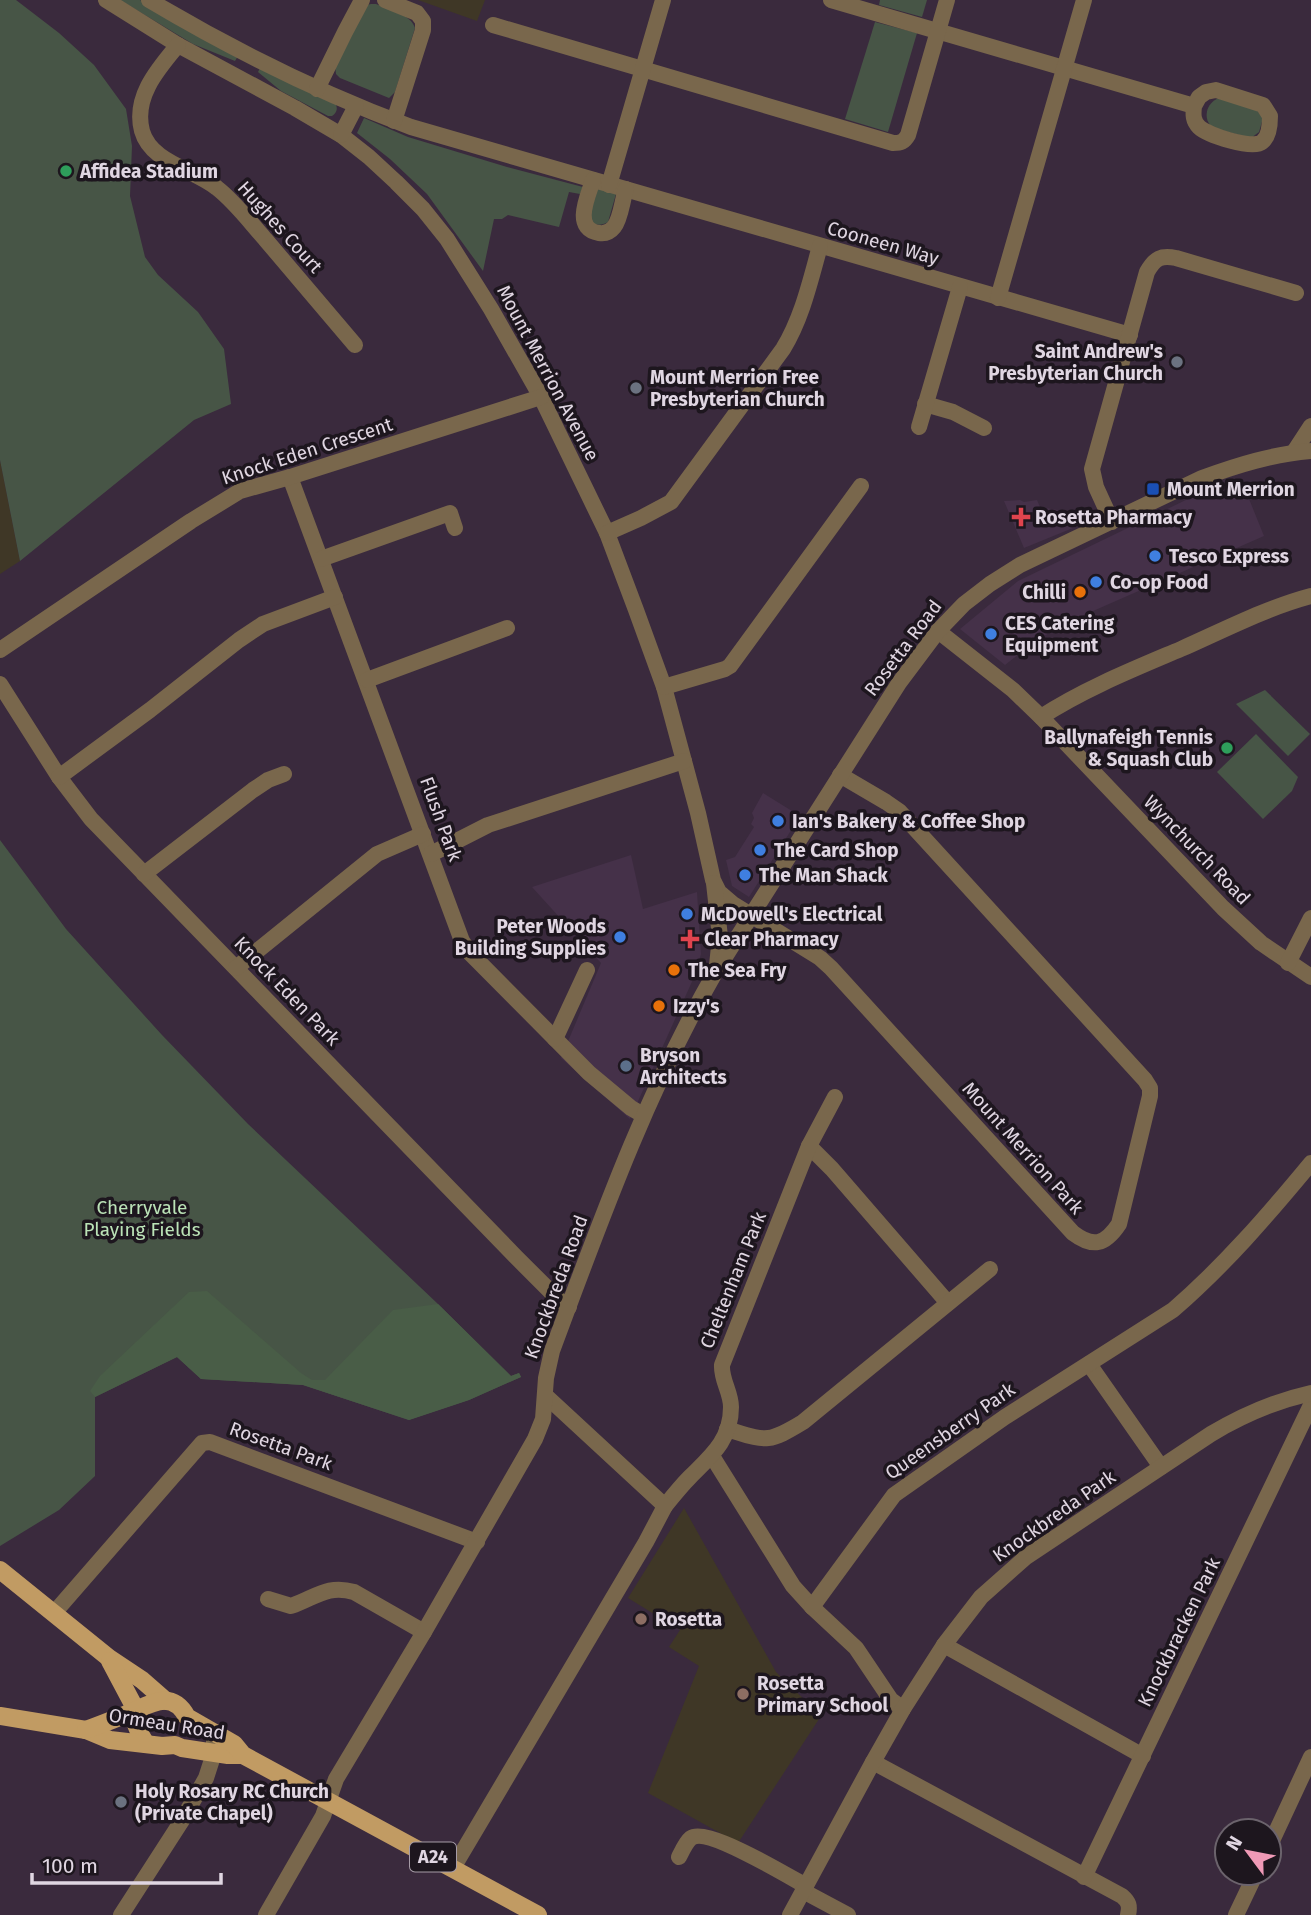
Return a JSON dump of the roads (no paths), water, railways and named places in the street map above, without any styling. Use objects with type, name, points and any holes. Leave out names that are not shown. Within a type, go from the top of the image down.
[{"type":"main road","points":[[0,1570],[108,1658],[142,1680],[166,1701]]},
{"type":"main road","points":[[108,1658],[136,1710],[135,1722],[146,1744]]},
{"type":"main road","name":"Ormeau Road","points":[[86,1730],[148,1703],[166,1701],[177,1704],[194,1721],[234,1744],[243,1755],[538,1915]]},
{"type":"main road","name":"Ormeau Road","points":[[0,1716],[86,1730],[110,1740],[175,1745],[228,1755],[243,1755]]},
{"type":"main road","points":[[175,1745],[194,1721]]},
{"type":"street","name":"Mount Merrion Avenue","points":[[106,0],[177,45],[341,135],[396,182],[423,209],[447,239],[541,397],[607,533],[664,687],[713,880],[726,899],[752,915]]},
{"type":"street","points":[[149,0],[224,43],[317,89],[362,0]]},
{"type":"street","points":[[385,0],[416,13],[423,21],[423,30],[394,121]]},
{"type":"street","points":[[609,184],[663,0]]},
{"type":"street","points":[[831,0],[1194,107]]},
{"type":"street","points":[[493,25],[643,71],[900,143],[905,141],[908,135],[947,0]]},
{"type":"street","points":[[998,298],[1084,0]]},
{"type":"street","name":"Hughes Court","points":[[177,45],[148,86],[142,102],[140,118],[148,143],[162,157],[202,178],[230,200],[355,345]]},
{"type":"street","name":"Cooneen Way","points":[[317,89],[436,135],[1129,335]]},
{"type":"street","points":[[1216,90],[1255,101],[1263,105],[1270,116],[1267,135],[1263,142],[1257,145],[1246,145],[1205,132],[1197,125],[1193,116],[1194,107],[1199,97],[1216,90]]},
{"type":"street","points":[[341,135],[356,106]]},
{"type":"street","points":[[593,180],[583,216],[584,223],[596,232],[610,231],[615,226],[626,189]]},
{"type":"street","points":[[607,533],[671,502],[792,335],[799,320],[820,246]]},
{"type":"street","points":[[1112,522],[1096,487],[1092,469],[1147,272],[1152,263],[1159,258],[1176,258],[1296,293]]},
{"type":"street","points":[[919,427],[960,287]]},
{"type":"street","name":"Knock Eden Crescent","points":[[0,650],[240,491],[541,397]]},
{"type":"street","points":[[925,404],[953,412],[984,428]]},
{"type":"street","points":[[1294,452],[1311,426]]},
{"type":"street","name":"Rosetta Road","points":[[716,971],[899,683],[938,631],[964,604],[1020,565],[1202,478],[1275,455],[1311,451]]},
{"type":"street","name":"Flush Park","points":[[290,477],[462,941],[470,953],[589,1073],[643,1115]]},
{"type":"street","points":[[664,687],[730,666],[861,486]]},
{"type":"street","points":[[321,559],[450,513],[455,528]]},
{"type":"street","points":[[1041,717],[1055,707],[1128,672],[1261,613],[1311,596]]},
{"type":"street","points":[[59,777],[262,624],[335,597]]},
{"type":"street","points":[[366,680],[507,628]]},
{"type":"street","name":"Wynchurch Road","points":[[938,631],[1013,690],[1041,717],[1223,908],[1261,943],[1311,977]]},
{"type":"street","name":"Knock Eden Park","points":[[0,684],[59,777],[91,819],[516,1257],[569,1307]]},
{"type":"street","points":[[431,853],[488,825],[684,761]]},
{"type":"street","points":[[144,874],[253,790],[284,774]]},
{"type":"street","name":"Mount Merrion Park","points":[[752,915],[820,958],[831,968],[1073,1233],[1083,1241],[1094,1243],[1112,1235],[1119,1224],[1148,1107],[1150,1088],[898,811],[840,775]]},
{"type":"street","points":[[236,968],[377,854],[423,834]]},
{"type":"street","points":[[713,880],[720,937],[716,971]]},
{"type":"street","points":[[1288,963],[1311,918]]},
{"type":"street","points":[[555,1039],[587,970]]},
{"type":"street","name":"Knockbreda Road","points":[[545,1396],[552,1351],[643,1115],[716,971]]},
{"type":"street","name":"Cheltenham Park","points":[[664,1506],[712,1456],[727,1429],[731,1403],[721,1374],[722,1364],[809,1146],[835,1097]]},
{"type":"street","points":[[809,1146],[948,1303]]},
{"type":"street","name":"Queensberry Park","points":[[812,1606],[894,1495],[1005,1417],[1148,1328],[1189,1296],[1247,1238],[1311,1163]]},
{"type":"street","points":[[727,1429],[766,1440],[786,1433],[990,1269]]},
{"type":"street","points":[[1089,1364],[1161,1467]]},
{"type":"street","name":"Knockbreda Park","points":[[790,1915],[903,1709],[944,1645],[981,1597],[1026,1557],[1232,1421],[1272,1403],[1311,1393]]},
{"type":"street","points":[[453,1868],[646,1542],[664,1506],[545,1396]]},
{"type":"street","points":[[266,1915],[323,1816],[336,1779],[536,1440],[543,1419],[545,1396]]},
{"type":"street","name":"Knockbracken Park","points":[[1084,1877],[1311,1405]]},
{"type":"street","name":"Rosetta Park","points":[[54,1613],[202,1443],[210,1442],[477,1542]]},
{"type":"street","points":[[712,1456],[793,1586],[856,1648],[891,1700],[903,1709]]},
{"type":"street","points":[[268,1599],[291,1606],[331,1589],[342,1589],[354,1592],[424,1632]]},
{"type":"street","points":[[944,1645],[1143,1756]]},
{"type":"street","points":[[121,1915],[181,1822],[209,1772],[217,1744],[202,1734],[194,1721]]},
{"type":"street","points":[[1283,1817],[1311,1757]]},
{"type":"street","points":[[873,1762],[1122,1896],[1128,1901],[1128,1915]]},
{"type":"street","points":[[679,1857],[693,1837],[716,1840],[738,1849],[848,1915]]},
{"type":"street","points":[[1236,1915],[1249,1887]]},
{"type":"place","name":"Affidea Stadium","points":[[66,171]]},
{"type":"place","name":"Saint Andrew's Presbyterian Church","points":[[1177,362]]},
{"type":"place","name":"Mount Merrion Free Presbyterian Church","points":[[636,388]]},
{"type":"place","name":"Mount Merrion","points":[[1153,489]]},
{"type":"place","name":"Rosetta Pharmacy","points":[[1021,517]]},
{"type":"place","name":"Tesco Express","points":[[1155,556]]},
{"type":"place","name":"Co-op Food","points":[[1096,582]]},
{"type":"place","name":"Chilli","points":[[1080,592]]},
{"type":"place","name":"CES Catering Equipment","points":[[991,634]]},
{"type":"place","name":"Ballynafeigh Tennis & Squash Club","points":[[1227,748]]},
{"type":"place","name":"Ian's Bakery & Coffee Shop","points":[[778,821]]},
{"type":"place","name":"The Card Shop","points":[[760,850]]},
{"type":"place","name":"The Man Shack","points":[[745,875]]},
{"type":"place","name":"McDowell's Electrical","points":[[687,914]]},
{"type":"place","name":"Peter Woods Building Supplies","points":[[620,937]]},
{"type":"place","name":"Clear Pharmacy","points":[[690,939]]},
{"type":"place","name":"The Sea Fry","points":[[674,970]]},
{"type":"place","name":"Izzy's","points":[[659,1006]]},
{"type":"place","name":"Bryson Architects","points":[[626,1066]]},
{"type":"place","name":"Rosetta","points":[[641,1619]]},
{"type":"place","name":"Rosetta Primary School","points":[[743,1694]]},
{"type":"place","name":"Holy Rosary RC Church (Private Chapel)","points":[[121,1802]]},
{"type":"park label","name":"Cherryvale Playing Fields","points":[[142,1218]]}]
